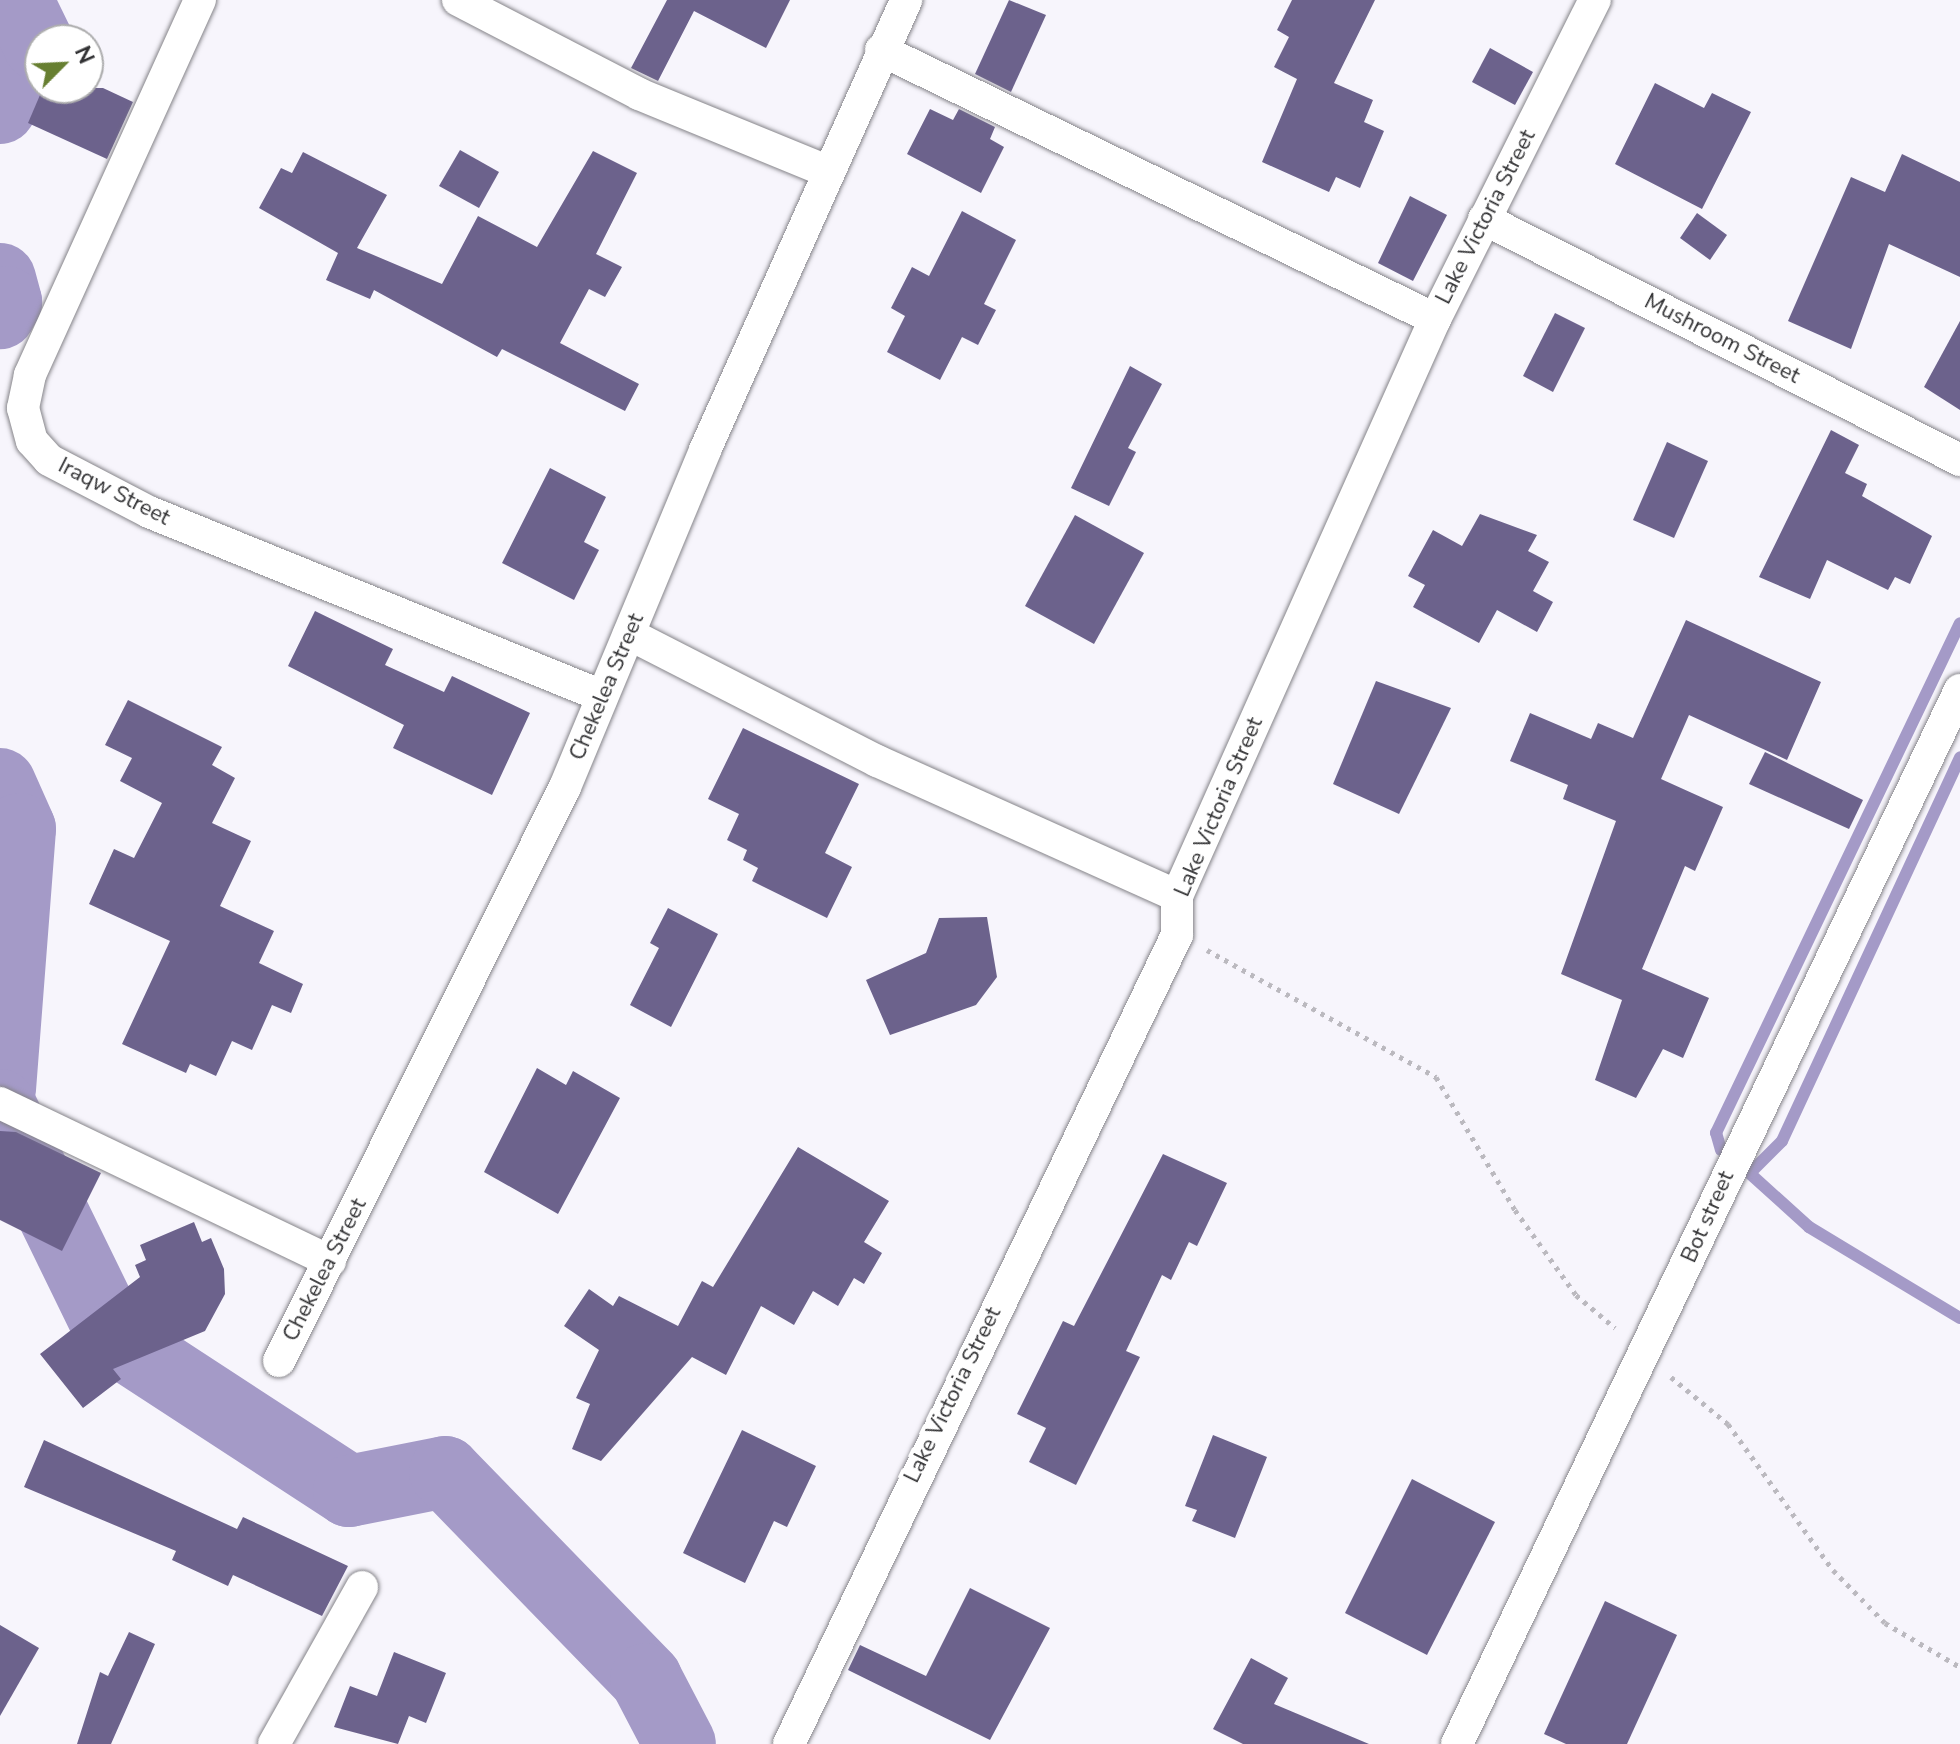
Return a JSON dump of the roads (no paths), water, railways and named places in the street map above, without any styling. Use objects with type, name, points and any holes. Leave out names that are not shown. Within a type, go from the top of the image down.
[{"type":"street","name":"Iraqw Street","points":[[200,0],[30,375],[23,408],[32,441],[49,460],[149,512],[602,696]]},
{"type":"street","points":[[458,0],[639,94],[827,171]]},
{"type":"street","name":"Chekelea Street","points":[[279,1361],[472,983],[602,696],[827,171],[906,0]]},
{"type":"street","name":"Lake Victoria Street","points":[[789,1744],[1177,935],[1177,896],[1435,319],[1595,0]]},
{"type":"street","points":[[881,50],[1435,319]]},
{"type":"street","name":"Mushroom Street","points":[[1484,219],[1960,460]]},
{"type":"street","points":[[629,634],[877,761],[1177,896]]},
{"type":"street","name":"Bot street","points":[[1457,1744],[1647,1356],[1960,690]]},
{"type":"street","points":[[0,1103],[330,1261]]},
{"type":"street","points":[[274,1744],[362,1587]]},
{"type":"waterway","points":[[0,108],[39,45],[17,0]]},
{"type":"waterway","points":[[0,279],[6,302],[0,313]]},
{"type":"waterway","points":[[1721,1150],[1716,1133],[1960,623]]},
{"type":"waterway","points":[[1750,1173],[1782,1141],[1960,757]]},
{"type":"waterway","points":[[0,784],[20,829],[0,1089]]},
{"type":"waterway","points":[[0,1105],[113,1337],[349,1491],[445,1472],[646,1679],[680,1744]]},
{"type":"waterway","points":[[1746,1170],[1809,1227],[1960,1318]]}]
